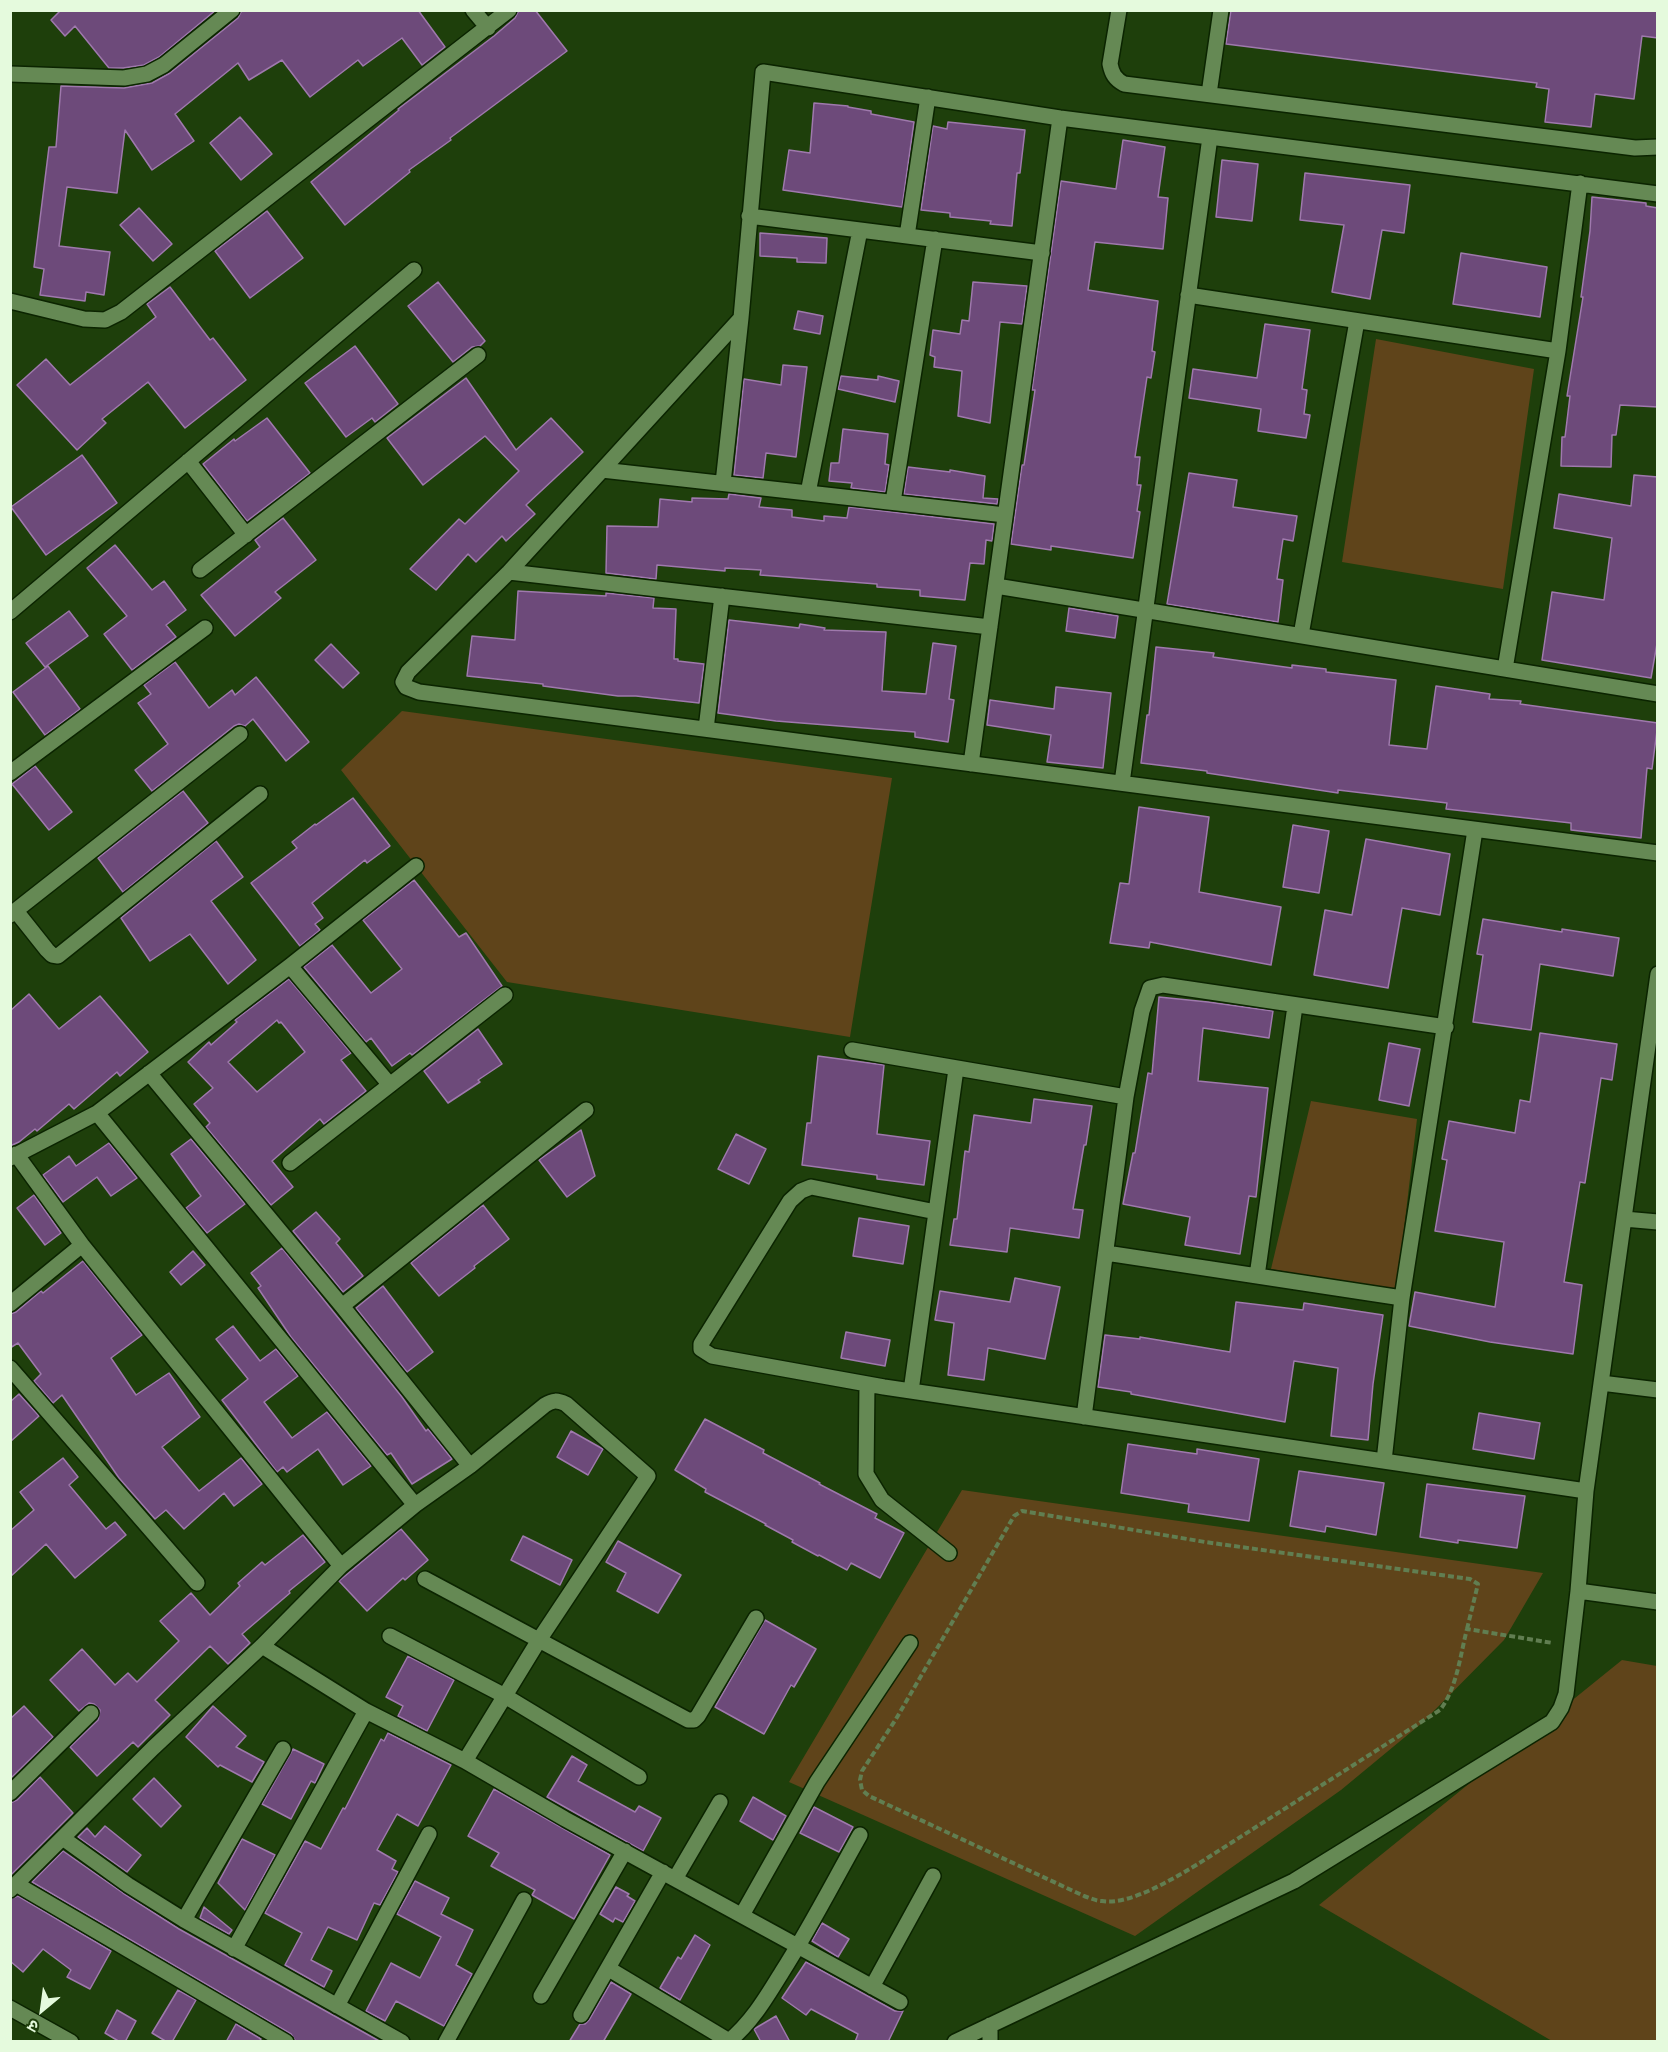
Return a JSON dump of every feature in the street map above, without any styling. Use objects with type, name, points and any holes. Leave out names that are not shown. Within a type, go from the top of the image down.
[{"type":"street","points":[[10,74],[124,78],[147,74],[164,65],[232,10]]},
{"type":"street","points":[[473,10],[488,28]]},
{"type":"street","points":[[10,301],[84,319],[105,320],[121,312],[509,10]]},
{"type":"street","points":[[1119,10],[1110,64],[1111,72],[1116,80],[1124,84],[1635,148],[1658,147]]},
{"type":"street","points":[[1209,94],[1221,10]]},
{"type":"street","points":[[723,483],[741,318],[763,72],[1060,118],[1658,194]]},
{"type":"street","points":[[907,236],[927,97]]},
{"type":"street","points":[[971,764],[1060,118]]},
{"type":"street","points":[[1122,783],[1210,137]]},
{"type":"street","points":[[1505,669],[1558,351],[1580,183]]},
{"type":"street","points":[[749,216],[1042,253]]},
{"type":"street","points":[[808,493],[860,230]]},
{"type":"street","points":[[893,502],[935,239]]},
{"type":"street","points":[[10,612],[414,270]]},
{"type":"street","points":[[1188,295],[1558,351]]},
{"type":"street","points":[[741,318],[510,572],[408,672],[403,682],[406,687],[419,692],[1658,853]]},
{"type":"street","points":[[1301,635],[1357,321]]},
{"type":"street","points":[[200,570],[478,355]]},
{"type":"street","points":[[188,461],[246,535]]},
{"type":"street","points":[[602,470],[1005,515]]},
{"type":"street","points":[[510,572],[990,627]]},
{"type":"street","points":[[996,586],[1658,694]]},
{"type":"street","points":[[706,729],[722,596]]},
{"type":"street","points":[[10,773],[205,628]]},
{"type":"street","points":[[240,734],[13,913],[52,955],[58,956],[260,794]]},
{"type":"street","points":[[1384,1461],[1402,1298],[1475,830]]},
{"type":"street","points":[[341,1566],[13,1156],[97,1113],[290,966],[416,866]]},
{"type":"street","points":[[290,966],[390,1084]]},
{"type":"street","points":[[956,2042],[1294,1881],[1552,1722],[1566,1694],[1578,1591],[1586,1491],[1658,974]]},
{"type":"street","points":[[1084,1417],[1126,1096],[1142,1011],[1150,988],[1163,985],[1446,1027]]},
{"type":"street","points":[[290,1163],[505,994]]},
{"type":"street","points":[[1257,1276],[1295,1006]]},
{"type":"street","points":[[852,1050],[1126,1096]]},
{"type":"street","points":[[911,1391],[956,1069]]},
{"type":"street","points":[[149,1073],[342,1306],[470,1466]]},
{"type":"street","points":[[342,1306],[586,1110]]},
{"type":"street","points":[[97,1113],[415,1505]]},
{"type":"street","points":[[936,1212],[811,1187],[801,1191],[790,1201],[701,1344],[701,1349],[712,1356],[867,1384],[1586,1491]]},
{"type":"street","points":[[1624,1219],[1658,1222]]},
{"type":"street","points":[[10,1304],[82,1245]]},
{"type":"street","points":[[1106,1253],[1402,1298]]},
{"type":"street","points":[[10,1368],[197,1583]]},
{"type":"street","points":[[1601,1383],[1658,1390]]},
{"type":"street","points":[[867,1384],[866,1474],[882,1500],[949,1553]]},
{"type":"street","points":[[286,2042],[13,1887],[64,1839],[153,1748],[262,1646],[341,1566],[415,1505],[470,1466],[545,1405],[552,1401],[559,1401],[566,1404],[648,1476],[539,1640],[465,1761]]},
{"type":"street","points":[[425,1578],[688,1720],[694,1720],[698,1716],[756,1618]]},
{"type":"street","points":[[1578,1591],[1658,1602]]},
{"type":"street","points":[[390,1636],[505,1696],[639,1777]]},
{"type":"street","points":[[742,1915],[817,1782],[910,1643]]},
{"type":"street","points":[[262,1646],[366,1711],[465,1761],[900,2002]]},
{"type":"street","points":[[234,1949],[366,1711]]},
{"type":"street","points":[[10,1793],[92,1713]]},
{"type":"street","points":[[184,1920],[283,1749]]},
{"type":"street","points":[[581,2015],[669,1875],[720,1802]]},
{"type":"street","points":[[337,2006],[429,1834]]},
{"type":"street","points":[[609,1969],[729,2041],[745,2028],[757,2013],[798,1947],[860,1835]]},
{"type":"street","points":[[64,1839],[128,1885],[184,1920],[337,2006],[385,2038],[402,2042]]},
{"type":"street","points":[[541,1996],[625,1851]]},
{"type":"street","points":[[872,1987],[933,1876]]},
{"type":"street","points":[[447,2042],[524,1900]]},
{"type":"street","points":[[10,2008],[71,2042]]},
{"type":"street","points":[[990,2025],[990,2042]]},
{"type":"path","points":[[1022,1511],[1205,1542],[1470,1579],[1478,1584],[1467,1629],[1452,1689],[1440,1710],[1201,1862],[1169,1881],[1122,1900],[1104,1902],[1084,1896],[869,1796],[862,1790],[860,1780],[862,1772],[896,1719],[1014,1516],[1022,1511]]},
{"type":"path","points":[[1467,1629],[1571,1646]]},
{"type":"shaded area","points":[[1376,339],[1534,369],[1503,589],[1342,562]]},
{"type":"shaded area","points":[[402,711],[892,778],[850,1037],[507,982],[341,770]]},
{"type":"shaded area","points":[[1311,1101],[1417,1119],[1397,1288],[1367,1286],[1271,1269]]},
{"type":"shaded area","points":[[962,1490],[1543,1573],[1504,1640],[1422,1723],[1341,1790],[1135,1936],[789,1782]]},
{"type":"shaded area","points":[[1622,1660],[1657,1666],[1657,2041],[1552,2041],[1319,1905]]},
{"type":"building","points":[[61,10],[216,10],[159,57],[144,65],[109,68],[75,26],[65,36],[51,20]]},
{"type":"building","points":[[242,10],[418,10],[445,47],[422,65],[402,38],[363,66],[358,60],[310,97],[282,60],[249,80],[238,63],[175,114],[194,141],[152,170],[125,130],[117,193],[67,187],[59,246],[110,252],[104,295],[86,292],[85,301],[40,295],[44,269],[34,267],[49,147],[56,147],[61,86],[124,88],[152,83],[170,73],[238,18]]},
{"type":"building","points":[[519,10],[535,10],[567,51],[409,170],[410,172],[345,225],[311,182],[398,109],[494,36],[515,18]]},
{"type":"building","points":[[1231,10],[1658,10],[1658,38],[1642,36],[1634,99],[1595,94],[1591,127],[1545,122],[1549,89],[1536,87],[1537,83],[1226,44]]},
{"type":"building","points":[[814,103],[848,106],[871,111],[871,114],[914,122],[902,207],[783,190],[789,150],[810,153]]},
{"type":"building","points":[[240,117],[272,154],[241,180],[210,143]]},
{"type":"building","points":[[948,122],[1025,130],[1020,173],[1017,173],[1012,226],[990,224],[991,221],[950,217],[950,213],[921,210],[933,126],[947,129]]},
{"type":"building","points":[[1123,140],[1165,147],[1158,197],[1168,198],[1163,249],[1095,242],[1088,290],[1158,301],[1152,351],[1155,352],[1151,378],[1147,377],[1135,457],[1140,457],[1137,485],[1141,485],[1137,511],[1140,512],[1133,558],[1051,546],[1051,550],[1011,544],[1035,390],[1032,390],[1061,181],[1116,189]]},
{"type":"building","points":[[1222,160],[1258,164],[1252,221],[1216,217]]},
{"type":"building","points":[[1305,173],[1410,185],[1404,233],[1382,230],[1370,299],[1332,292],[1344,225],[1300,220]]},
{"type":"building","points":[[1592,197],[1646,203],[1646,206],[1658,208],[1658,407],[1620,405],[1616,435],[1612,435],[1611,467],[1561,466],[1562,437],[1565,437],[1570,396],[1567,396],[1583,297],[1581,297]]},
{"type":"building","points":[[139,208],[172,244],[153,261],[120,225]]},
{"type":"building","points":[[267,211],[303,258],[250,298],[215,251]]},
{"type":"building","points":[[760,233],[827,238],[826,263],[797,262],[797,258],[760,256]]},
{"type":"building","points":[[1461,253],[1547,267],[1540,317],[1453,304]]},
{"type":"building","points":[[438,282],[485,341],[480,346],[472,347],[453,362],[408,306]]},
{"type":"building","points":[[973,282],[1027,286],[1022,324],[1000,322],[990,423],[958,416],[962,371],[934,367],[935,357],[930,355],[933,330],[960,334],[962,320],[969,321]]},
{"type":"building","points":[[170,287],[210,340],[213,338],[246,380],[185,428],[148,382],[102,419],[106,423],[77,450],[17,385],[46,359],[70,385],[156,317],[147,304]]},
{"type":"building","points":[[798,311],[823,316],[820,334],[794,329]]},
{"type":"building","points":[[1265,324],[1310,330],[1302,389],[1307,390],[1304,414],[1310,415],[1306,438],[1258,431],[1261,409],[1189,398],[1193,369],[1257,378]]},
{"type":"building","points":[[355,346],[398,404],[375,422],[372,418],[346,437],[305,383]]},
{"type":"building","points":[[783,365],[807,367],[796,457],[766,453],[763,478],[734,475],[744,379],[781,385]]},
{"type":"building","points":[[841,376],[878,380],[878,376],[899,381],[895,402],[838,389]]},
{"type":"building","points":[[466,378],[516,450],[551,418],[583,452],[526,505],[535,514],[506,541],[502,536],[476,562],[468,554],[436,590],[410,569],[459,519],[465,524],[519,471],[485,436],[423,485],[387,438]]},
{"type":"building","points":[[267,418],[310,473],[247,521],[203,464],[234,439],[235,441]]},
{"type":"building","points":[[843,429],[888,434],[885,464],[889,465],[885,492],[851,488],[852,483],[829,481],[831,463],[839,463]]},
{"type":"building","points":[[82,455],[117,503],[46,555],[11,507]]},
{"type":"building","points":[[908,467],[950,472],[950,470],[985,476],[983,498],[998,499],[997,504],[904,494]]},
{"type":"building","points":[[1189,473],[1237,480],[1233,507],[1297,516],[1293,541],[1283,539],[1277,579],[1283,580],[1278,622],[1167,604]]},
{"type":"building","points":[[1634,475],[1658,477],[1658,638],[1651,678],[1542,660],[1552,592],[1604,600],[1612,538],[1554,528],[1559,494],[1631,506]]},
{"type":"building","points":[[729,494],[761,498],[759,507],[792,510],[792,517],[824,521],[824,516],[847,518],[849,507],[994,524],[992,541],[986,540],[984,564],[970,563],[965,600],[920,596],[920,590],[877,587],[877,584],[760,575],[761,570],[725,568],[725,571],[657,565],[656,579],[606,573],[607,526],[658,527],[660,499],[692,502],[692,498],[728,499]]},
{"type":"building","points":[[283,518],[316,560],[275,592],[281,598],[235,636],[201,595],[260,547],[255,540]]},
{"type":"building","points":[[115,545],[152,590],[164,581],[186,610],[166,625],[176,637],[132,670],[104,634],[127,616],[87,568]]},
{"type":"building","points":[[518,591],[606,596],[606,593],[654,598],[653,608],[676,609],[674,659],[704,664],[699,703],[618,696],[543,686],[543,684],[467,676],[472,636],[515,640]]},
{"type":"building","points":[[1069,608],[1118,616],[1115,638],[1066,631]]},
{"type":"building","points":[[69,611],[88,636],[45,667],[26,643]]},
{"type":"building","points":[[729,620],[799,628],[800,624],[825,628],[824,630],[886,632],[882,691],[926,694],[933,643],[956,646],[949,699],[954,700],[948,742],[915,737],[915,732],[776,721],[718,713]]},
{"type":"building","points":[[331,644],[359,673],[343,688],[315,660]]},
{"type":"building","points":[[1156,647],[1214,653],[1213,657],[1292,668],[1292,665],[1326,669],[1326,672],[1396,680],[1389,745],[1427,749],[1436,686],[1490,694],[1489,699],[1521,701],[1520,704],[1658,723],[1652,769],[1647,768],[1641,838],[1571,830],[1571,823],[1446,809],[1447,803],[1338,790],[1338,793],[1207,773],[1207,771],[1141,763]]},
{"type":"building","points":[[175,662],[209,708],[232,690],[235,695],[256,677],[309,742],[286,761],[253,719],[245,726],[239,724],[234,726],[152,791],[135,770],[168,744],[138,703],[151,694],[144,685]]},
{"type":"building","points":[[48,666],[80,709],[45,735],[13,692]]},
{"type":"building","points":[[1056,687],[1111,693],[1103,768],[1047,762],[1051,735],[987,725],[990,700],[1054,709]]},
{"type":"building","points":[[35,766],[72,812],[49,830],[12,784]]},
{"type":"building","points":[[183,791],[208,823],[123,892],[98,858]]},
{"type":"building","points":[[353,798],[390,846],[367,863],[365,860],[312,903],[323,918],[315,924],[320,930],[300,946],[251,883],[297,848],[292,842]]},
{"type":"building","points":[[1139,807],[1209,817],[1199,892],[1281,907],[1271,965],[1150,942],[1149,948],[1110,943],[1120,883],[1129,884]]},
{"type":"building","points":[[1293,825],[1329,831],[1319,893],[1283,887]]},
{"type":"building","points":[[1366,839],[1450,854],[1440,915],[1402,908],[1388,988],[1314,975],[1325,910],[1352,915]]},
{"type":"building","points":[[216,841],[243,877],[211,901],[256,960],[228,984],[190,934],[150,961],[121,918]]},
{"type":"building","points":[[414,880],[459,937],[466,933],[502,986],[412,1055],[410,1053],[392,1066],[371,1038],[366,1042],[304,967],[332,945],[371,993],[402,969],[363,920]]},
{"type":"building","points":[[1483,919],[1562,932],[1562,929],[1619,938],[1613,976],[1540,964],[1531,1030],[1473,1022],[1483,955],[1477,954]]},
{"type":"building","points":[[289,979],[351,1053],[341,1060],[366,1091],[324,1124],[320,1119],[272,1161],[293,1187],[271,1205],[206,1127],[210,1123],[194,1104],[213,1088],[188,1062],[209,1042],[211,1045],[237,1022],[235,1020]],"holes":[[[277,1020],[281,1022],[305,1052],[257,1092],[228,1062]]]},
{"type":"building","points":[[29,994],[59,1029],[100,996],[148,1052],[120,1076],[117,1072],[74,1109],[69,1104],[37,1131],[35,1129],[10,1146],[10,1011]]},
{"type":"building","points":[[1159,997],[1273,1011],[1269,1038],[1203,1028],[1198,1081],[1268,1088],[1256,1197],[1249,1196],[1240,1254],[1185,1245],[1190,1217],[1123,1204],[1133,1153],[1135,1153],[1148,1073],[1152,1074]]},
{"type":"building","points":[[478,1029],[502,1064],[448,1103],[424,1071]]},
{"type":"building","points":[[1540,1033],[1617,1044],[1612,1080],[1601,1078],[1585,1183],[1580,1182],[1564,1282],[1582,1285],[1573,1354],[1490,1342],[1409,1326],[1415,1292],[1495,1307],[1504,1242],[1435,1231],[1447,1160],[1442,1159],[1449,1121],[1515,1133],[1520,1100],[1530,1102]]},
{"type":"building","points":[[1389,1043],[1420,1049],[1409,1106],[1379,1100]]},
{"type":"building","points":[[818,1056],[884,1065],[877,1134],[930,1141],[924,1185],[877,1179],[877,1175],[802,1165],[807,1123],[811,1123]]},
{"type":"building","points":[[1034,1099],[1092,1106],[1073,1209],[1083,1210],[1079,1238],[1010,1228],[1007,1252],[950,1245],[954,1219],[957,1219],[965,1151],[969,1152],[974,1115],[1031,1123]]},
{"type":"building","points":[[581,1130],[595,1176],[567,1197],[539,1160]]},
{"type":"building","points":[[736,1134],[766,1149],[749,1184],[718,1169]]},
{"type":"building","points":[[191,1139],[245,1204],[207,1233],[186,1208],[201,1196],[171,1154]]},
{"type":"building","points":[[109,1143],[137,1178],[111,1196],[97,1177],[63,1202],[43,1175],[69,1156],[76,1166]]},
{"type":"building","points":[[34,1195],[61,1233],[45,1245],[17,1208]]},
{"type":"building","points":[[483,1205],[509,1239],[439,1296],[411,1263]]},
{"type":"building","points":[[316,1212],[340,1239],[336,1243],[363,1276],[343,1292],[293,1231]]},
{"type":"building","points":[[859,1218],[909,1226],[903,1264],[853,1256]]},
{"type":"building","points":[[282,1248],[402,1397],[426,1431],[428,1429],[452,1459],[412,1484],[391,1453],[387,1455],[291,1337],[258,1288],[261,1286],[251,1273]]},
{"type":"building","points":[[193,1251],[205,1265],[181,1285],[170,1272]]},
{"type":"building","points":[[83,1261],[142,1335],[111,1358],[136,1395],[169,1373],[200,1417],[162,1447],[199,1491],[241,1458],[262,1484],[234,1506],[224,1493],[184,1529],[166,1510],[155,1519],[119,1478],[62,1395],[53,1403],[34,1381],[41,1374],[18,1343],[10,1348],[10,1314],[16,1312],[41,1291],[43,1293]]},
{"type":"building","points":[[1015,1278],[1060,1287],[1045,1359],[988,1348],[984,1380],[948,1375],[954,1323],[935,1320],[940,1291],[1010,1302]]},
{"type":"building","points":[[383,1286],[433,1352],[407,1372],[356,1308]]},
{"type":"building","points":[[1236,1302],[1303,1310],[1304,1303],[1383,1315],[1368,1440],[1331,1436],[1338,1368],[1294,1361],[1285,1422],[1098,1387],[1105,1335],[1140,1339],[1140,1337],[1230,1352]]},
{"type":"building","points":[[233,1326],[260,1361],[276,1349],[298,1376],[264,1402],[292,1438],[327,1412],[371,1466],[343,1485],[318,1449],[287,1472],[283,1467],[277,1472],[222,1400],[248,1379],[216,1339]]},
{"type":"building","points":[[846,1332],[890,1340],[885,1366],[841,1358]]},
{"type":"building","points":[[19,1394],[39,1416],[10,1442],[10,1402]]},
{"type":"building","points":[[1479,1413],[1540,1423],[1534,1459],[1473,1449]]},
{"type":"building","points":[[705,1419],[877,1514],[875,1518],[904,1533],[880,1578],[851,1563],[847,1570],[818,1556],[766,1524],[705,1492],[706,1489],[675,1470]]},
{"type":"building","points":[[571,1431],[603,1449],[588,1475],[557,1457]]},
{"type":"building","points":[[1128,1444],[1197,1454],[1197,1449],[1259,1459],[1249,1521],[1188,1512],[1189,1504],[1121,1493]]},
{"type":"building","points":[[63,1458],[78,1477],[69,1485],[106,1529],[115,1522],[126,1535],[75,1578],[46,1544],[10,1577],[10,1531],[34,1510],[20,1492]]},
{"type":"building","points":[[1299,1471],[1384,1483],[1376,1535],[1326,1526],[1325,1532],[1290,1526]]},
{"type":"building","points":[[1427,1484],[1525,1496],[1517,1548],[1420,1537]]},
{"type":"building","points":[[401,1529],[428,1560],[405,1580],[403,1578],[367,1611],[339,1581]]},
{"type":"building","points":[[303,1535],[325,1562],[242,1634],[250,1643],[228,1664],[210,1646],[155,1700],[170,1715],[138,1747],[133,1742],[97,1776],[70,1747],[98,1720],[100,1710],[94,1704],[89,1703],[79,1711],[50,1680],[82,1649],[115,1685],[128,1673],[137,1682],[179,1641],[160,1621],[191,1593],[210,1615],[240,1586],[238,1583],[262,1562],[265,1565]]},
{"type":"building","points":[[523,1536],[572,1560],[560,1585],[511,1560]]},
{"type":"building","points":[[618,1541],[681,1575],[658,1613],[617,1591],[626,1573],[606,1562]]},
{"type":"building","points":[[765,1620],[816,1649],[794,1687],[791,1685],[764,1734],[715,1707]]},
{"type":"building","points":[[408,1656],[454,1680],[427,1731],[398,1716],[403,1706],[386,1697]]},
{"type":"building","points":[[24,1706],[53,1737],[10,1779],[10,1719]]},
{"type":"building","points":[[213,1706],[246,1736],[236,1747],[264,1762],[252,1782],[220,1765],[218,1767],[186,1737]]},
{"type":"building","points":[[388,1733],[451,1765],[418,1826],[397,1814],[377,1850],[396,1861],[392,1869],[398,1872],[380,1905],[374,1903],[357,1940],[328,1927],[311,1960],[332,1971],[324,1987],[285,1965],[302,1933],[265,1913],[305,1841],[321,1849],[343,1808],[345,1809],[381,1739],[384,1741]]},
{"type":"building","points":[[293,1749],[324,1764],[315,1783],[311,1781],[291,1819],[262,1804]]},
{"type":"building","points":[[572,1756],[587,1765],[578,1781],[635,1812],[639,1806],[661,1818],[643,1851],[547,1797]]},
{"type":"building","points":[[40,1777],[73,1813],[10,1876],[10,1803],[17,1800]]},
{"type":"building","points":[[154,1778],[181,1806],[161,1827],[133,1799]]},
{"type":"building","points":[[494,1789],[610,1855],[574,1919],[532,1895],[535,1890],[491,1866],[499,1853],[468,1836]]},
{"type":"building","points":[[753,1797],[786,1816],[773,1840],[740,1821]]},
{"type":"building","points":[[814,1807],[853,1827],[839,1852],[800,1833]]},
{"type":"building","points":[[105,1826],[141,1855],[127,1872],[78,1837],[87,1828],[95,1837]]},
{"type":"building","points":[[242,1839],[275,1855],[245,1910],[218,1883]]},
{"type":"building","points":[[63,1851],[179,1929],[381,2042],[296,2042],[291,2034],[32,1882]]},
{"type":"building","points":[[415,1881],[449,1898],[441,1914],[473,1930],[456,1965],[472,1974],[444,2026],[396,2001],[385,2021],[366,2011],[391,1963],[420,1978],[441,1937],[397,1914]]},
{"type":"building","points":[[616,1887],[629,1894],[627,1896],[635,1901],[623,1922],[615,1918],[613,1922],[600,1914]]},
{"type":"building","points":[[18,1896],[111,1951],[90,1989],[67,1977],[71,1970],[43,1949],[23,1972],[10,1961],[10,1899]]},
{"type":"building","points":[[204,1907],[232,1930],[229,1934],[200,1918]]},
{"type":"building","points":[[822,1923],[849,1939],[838,1957],[812,1941]]},
{"type":"building","points":[[695,1935],[710,1945],[680,2000],[660,1988],[678,1957],[681,1959]]},
{"type":"building","points":[[806,1962],[895,2011],[903,2011],[888,2042],[855,2042],[858,2034],[811,2009],[806,2015],[782,1998]]},
{"type":"building","points":[[611,1982],[631,1994],[603,2042],[569,2042],[580,2024],[585,2024],[589,2020]]},
{"type":"building","points":[[178,1990],[196,2000],[172,2042],[167,2042],[152,2033]]},
{"type":"building","points":[[117,2010],[136,2021],[125,2042],[120,2042],[105,2033]]},
{"type":"building","points":[[776,2016],[790,2042],[761,2042],[754,2029]]},
{"type":"building","points":[[236,2024],[261,2039],[259,2042],[226,2042]]}]
